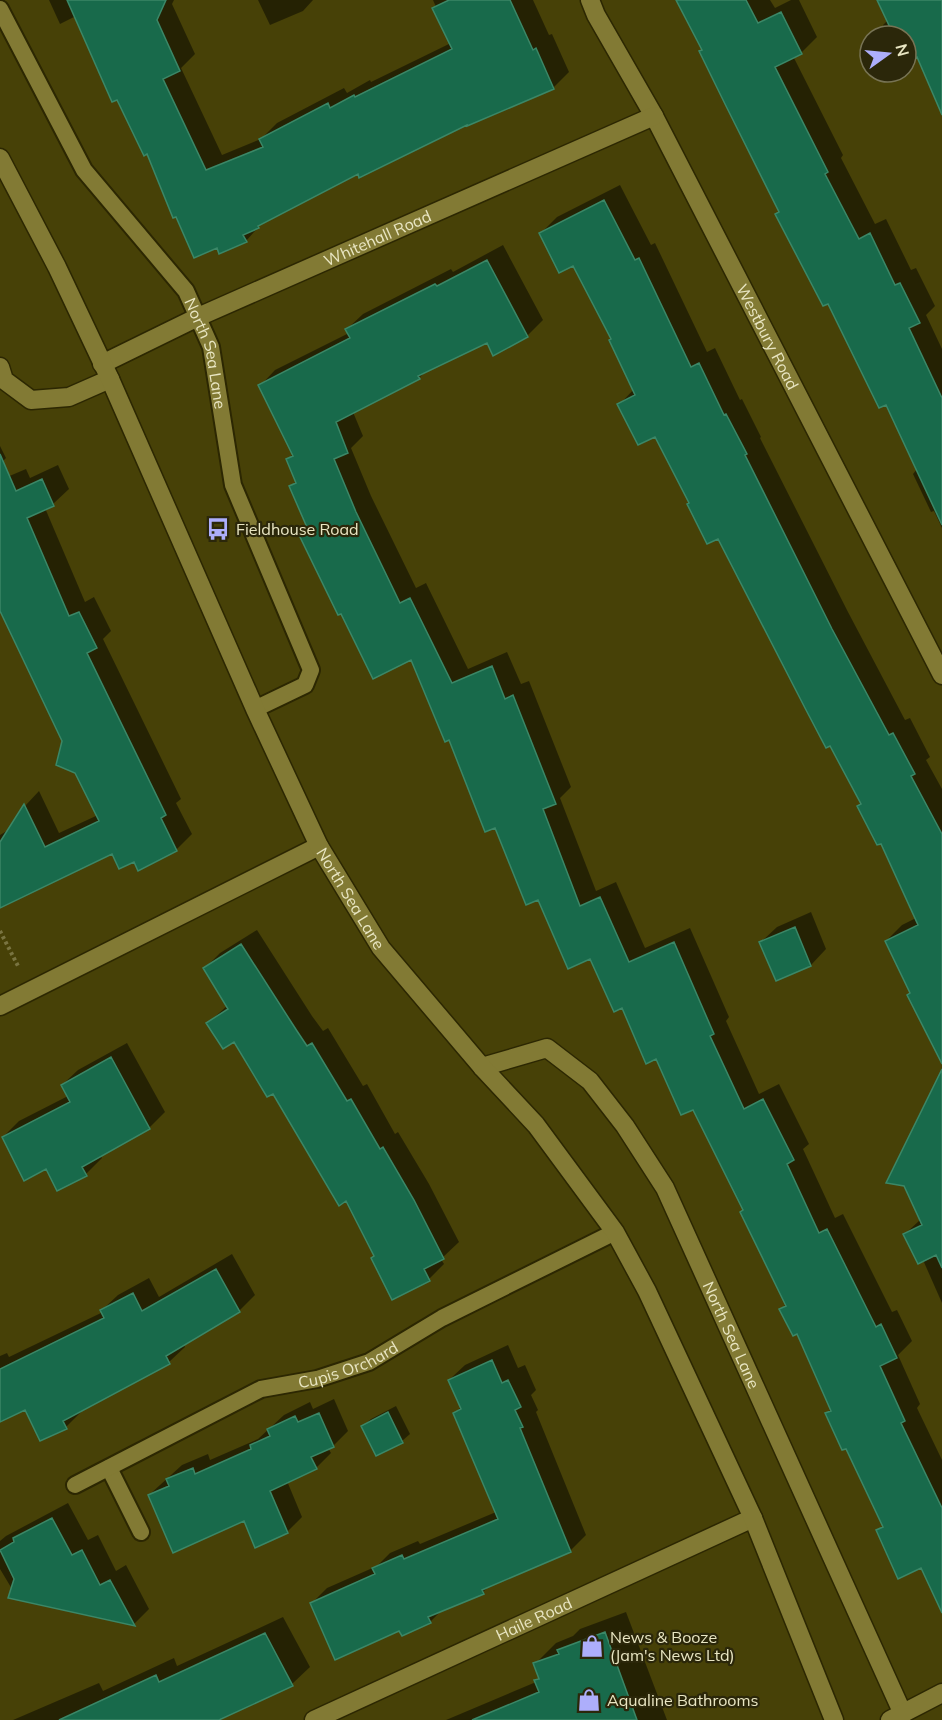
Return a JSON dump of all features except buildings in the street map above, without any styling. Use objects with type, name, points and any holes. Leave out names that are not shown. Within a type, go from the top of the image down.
[{"type":"street","name":"Westbury Road","points":[[590,0],[596,15],[654,116],[942,675]]},
{"type":"street","name":"Whitehall Road","points":[[106,372],[198,317],[654,116]]},
{"type":"street","name":"North Sea Lane","points":[[0,158],[57,267],[106,372],[255,709],[319,846],[381,948],[536,1125],[615,1232],[647,1291],[753,1518],[834,1720]]},
{"type":"street","points":[[0,367],[4,380],[31,400],[69,397],[106,372]]},
{"type":"street","points":[[0,1006],[319,846]]},
{"type":"street","name":"North Sea Lane","points":[[482,1066],[547,1048],[590,1081],[626,1126],[666,1188],[896,1717]]},
{"type":"street","name":"Haile Road","points":[[314,1720],[753,1518]]},
{"type":"street","points":[[896,1717],[942,1693]]},
{"type":"lane","name":"North Sea Lane","points":[[0,9],[84,170],[186,291],[212,347],[233,485],[311,670],[305,685],[255,709]]},
{"type":"lane","name":"Cupis Orchard","points":[[75,1485],[261,1389],[317,1379],[369,1362],[442,1318],[615,1232]]},
{"type":"lane","points":[[109,1468],[141,1532]]},
{"type":"path","points":[[0,931],[30,991]]},
{"type":"place","name":"Fieldhouse Road","points":[[218,529]]},
{"type":"place","name":"News & Booze (Jam's News Ltd)","points":[[592,1646]]},
{"type":"place","name":"Aqualine Bathrooms","points":[[589,1700]]}]
